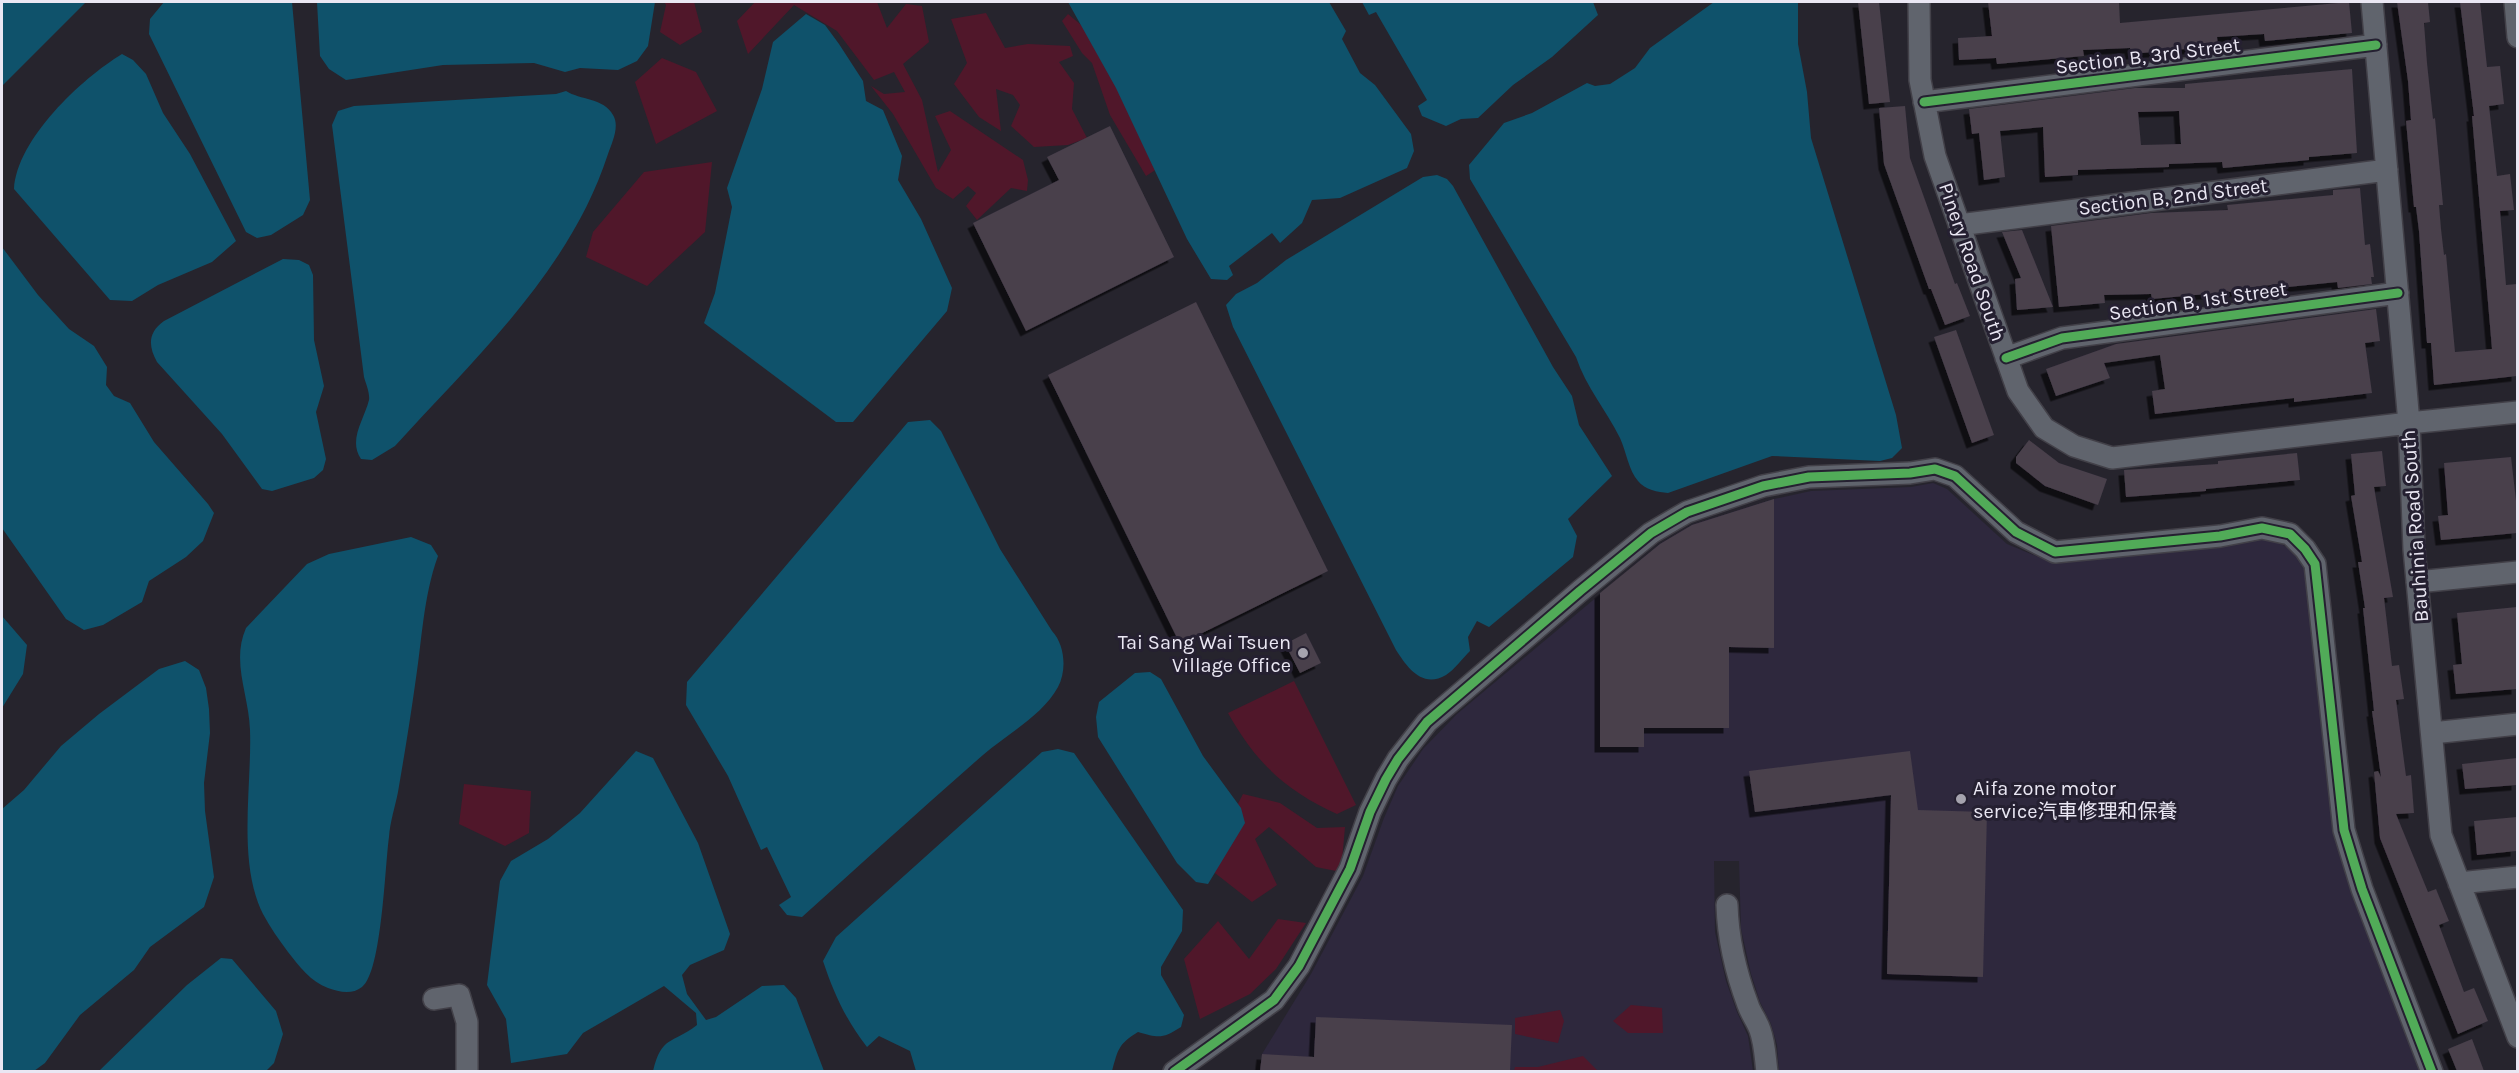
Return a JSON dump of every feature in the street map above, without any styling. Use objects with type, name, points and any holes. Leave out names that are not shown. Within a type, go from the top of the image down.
[{"type":"street","name":"Pinery Road South","points":[[1919,2],[1920,80],[1935,156],[2018,391],[2044,428],[2074,446],[2112,458],[2517,412]]},
{"type":"street","name":"Bauhinia Road South","points":[[2372,2],[2409,423],[2417,582],[2441,835],[2517,1032]]},
{"type":"street","points":[[2515,2],[2517,37]]},
{"type":"street","name":"Section B, 3rd Street","points":[[1924,102],[2376,45]]},
{"type":"street","name":"Section B, 2nd Street","points":[[1959,225],[2387,170]]},
{"type":"street","name":"Section B, 1st Street","points":[[2006,358],[2062,338],[2397,293]]},
{"type":"street","points":[[1174,1071],[1274,1000],[1299,966],[1350,869],[1370,813],[1386,779],[1398,759],[1427,722],[1571,598],[1651,533],[1687,512],[1763,486],[1809,477],[1887,474],[1935,469],[1955,476],[2016,532],[2055,552],[2220,536],[2262,528],[2290,534],[2305,549],[2315,564],[2344,830],[2362,888],[2432,1071]]},
{"type":"street","points":[[2417,582],[2517,572]]},
{"type":"street","points":[[2432,733],[2517,724]]},
{"type":"street","points":[[2459,883],[2517,877]]},
{"type":"street","points":[[1727,905],[1728,930],[1736,968],[1749,1007],[1760,1028],[1767,1071]]},
{"type":"street","points":[[434,999],[459,995],[467,1022],[467,1071]]},
{"type":"shaded area","points":[[664,2],[694,2],[702,32],[680,45],[660,32],[666,5]]},
{"type":"shaded area","points":[[755,2],[877,2],[887,28],[906,4],[922,6],[929,42],[903,64],[922,100],[938,172],[951,150],[935,116],[950,111],[1023,160],[1028,180],[1027,191],[1011,188],[977,220],[966,206],[976,193],[968,186],[953,199],[936,188],[893,114],[871,86],[884,94],[905,92],[894,72],[874,80],[837,31],[794,5],[748,54],[737,21]]},
{"type":"shaded area","points":[[986,13],[1005,48],[1028,44],[1070,46],[1073,56],[1059,62],[1074,83],[1072,109],[1087,138],[1068,145],[1034,147],[1011,126],[1020,105],[1013,95],[996,89],[1001,131],[979,117],[954,84],[967,63],[951,19]]},
{"type":"shaded area","points":[[1068,14],[1093,35],[1160,167],[1146,176],[1110,115],[1092,63],[1082,53],[1062,21]]},
{"type":"shaded area","points":[[662,58],[696,72],[717,111],[656,144],[635,82]]},
{"type":"shaded area","points":[[712,162],[705,232],[647,286],[586,257],[593,232],[644,172]]},
{"type":"shaded area","points":[[1933,483],[1947,489],[2007,544],[2053,563],[2221,547],[2262,539],[2274,540],[2294,551],[2305,571],[2333,832],[2352,892],[2420,1071],[1779,1071],[1777,1045],[1751,974],[1741,929],[1739,861],[1714,861],[1715,932],[1726,981],[1748,1036],[1753,1071],[1260,1072],[1262,1054],[1311,974],[1363,876],[1398,786],[1423,749],[1457,714],[1660,544],[1692,525],[1774,499],[1811,491],[1911,487]]},
{"type":"shaded area","points":[[1294,681],[1356,805],[1337,814],[1287,785],[1261,761],[1228,713]]},
{"type":"shaded area","points":[[464,784],[531,791],[529,833],[505,846],[459,824]]},
{"type":"shaded area","points":[[1243,794],[1280,803],[1317,828],[1345,827],[1341,872],[1316,867],[1269,827],[1255,839],[1277,885],[1252,902],[1206,866]]},
{"type":"shaded area","points":[[1278,919],[1306,923],[1276,969],[1250,994],[1200,1019],[1184,959],[1218,921],[1249,959]]},
{"type":"shaded area","points":[[1631,1005],[1662,1008],[1663,1033],[1628,1033],[1613,1021]]},
{"type":"shaded area","points":[[1560,1010],[1564,1021],[1558,1043],[1515,1034],[1515,1018]]},
{"type":"shaded area","points":[[1583,1056],[1598,1071],[1514,1071],[1515,1067],[1538,1067]]},
{"type":"water","points":[[2,2],[86,2],[2,86]]},
{"type":"water","points":[[164,2],[292,2],[310,200],[303,215],[271,235],[257,238],[246,232],[149,34],[150,19]]},
{"type":"water","points":[[317,2],[655,2],[648,46],[637,61],[618,70],[580,68],[565,72],[534,63],[443,65],[346,80],[329,69],[320,56]]},
{"type":"water","points":[[1068,2],[1329,2],[1346,31],[1342,39],[1360,73],[1375,85],[1411,134],[1414,151],[1407,168],[1340,198],[1312,200],[1302,223],[1280,243],[1272,233],[1229,266],[1233,275],[1227,280],[1211,279],[1187,239],[1116,88]]},
{"type":"water","points":[[1362,2],[1593,2],[1598,15],[1552,57],[1513,85],[1478,118],[1461,119],[1446,126],[1422,116],[1418,106],[1427,100],[1376,12],[1369,15]]},
{"type":"water","points":[[1714,2],[1798,2],[1798,44],[1807,92],[1811,138],[1896,415],[1902,448],[1892,458],[1880,461],[1772,456],[1668,493],[1648,488],[1635,477],[1620,438],[1585,378],[1576,357],[1470,179],[1469,165],[1504,123],[1532,113],[1587,83],[1595,86],[1610,84],[1635,68],[1650,48]]},
{"type":"water","points":[[806,14],[825,25],[863,81],[866,101],[883,110],[902,156],[898,180],[921,219],[952,288],[947,311],[853,422],[836,422],[704,323],[715,293],[732,207],[727,188],[762,89],[773,42]]},
{"type":"water","points":[[122,54],[133,60],[146,74],[163,113],[190,154],[236,241],[212,262],[158,285],[132,301],[110,300],[14,189],[26,150],[54,112],[88,79]]},
{"type":"water","points":[[566,91],[604,105],[613,115],[616,124],[613,140],[591,196],[570,236],[518,310],[395,446],[372,460],[361,459],[357,452],[356,437],[369,397],[364,377],[332,125],[338,111],[354,106],[556,94]]},
{"type":"water","points":[[1437,175],[1447,179],[1453,186],[1553,367],[1572,396],[1579,425],[1612,476],[1568,519],[1577,536],[1573,557],[1489,627],[1477,621],[1468,637],[1470,651],[1446,675],[1430,679],[1423,678],[1410,669],[1396,650],[1233,327],[1226,305],[1236,294],[1257,283],[1286,260],[1423,177]]},
{"type":"water","points":[[2,247],[38,295],[69,329],[94,346],[107,367],[106,385],[114,396],[130,403],[154,442],[214,513],[203,541],[186,557],[149,581],[142,602],[103,625],[84,630],[66,619],[2,528]]},
{"type":"water","points":[[283,259],[299,260],[309,265],[313,275],[314,340],[324,386],[316,412],[326,459],[323,470],[314,478],[272,491],[262,489],[222,434],[157,362],[151,340],[155,330],[164,321]]},
{"type":"water","points":[[930,420],[941,431],[1000,549],[1060,643],[1063,658],[1061,680],[1051,697],[1034,716],[983,755],[802,917],[787,915],[779,905],[791,897],[767,847],[761,850],[728,776],[686,705],[687,682],[908,422]]},
{"type":"water","points":[[411,537],[431,545],[438,556],[426,603],[407,739],[390,826],[382,916],[374,961],[369,977],[362,987],[350,992],[341,992],[322,985],[301,968],[269,924],[255,894],[248,848],[250,730],[240,653],[246,628],[307,564],[329,554]]},
{"type":"water","points":[[2,616],[27,645],[23,674],[2,708]]},
{"type":"water","points":[[185,661],[199,670],[206,688],[209,709],[210,733],[204,783],[205,811],[214,877],[204,907],[150,947],[134,970],[80,1015],[45,1063],[34,1071],[2,1071],[2,809],[24,790],[61,746],[99,714],[159,669]]},
{"type":"water","points":[[1150,672],[1161,679],[1203,756],[1241,808],[1245,823],[1208,884],[1196,882],[1177,863],[1098,737],[1096,717],[1099,702],[1135,673]]},
{"type":"water","points":[[1058,749],[1074,753],[1183,910],[1182,931],[1161,967],[1161,975],[1184,1015],[1181,1027],[1160,1036],[1138,1032],[1126,1040],[1120,1048],[1112,1071],[916,1071],[910,1051],[879,1036],[867,1047],[841,1006],[823,961],[836,937],[1042,752]]},
{"type":"water","points":[[636,751],[653,758],[698,843],[730,934],[724,950],[690,965],[682,975],[687,994],[706,1020],[716,1017],[762,986],[784,985],[796,998],[824,1071],[653,1071],[664,1046],[697,1025],[696,1013],[664,986],[583,1033],[567,1054],[511,1063],[506,1019],[487,985],[500,881],[511,861],[548,839],[580,813]]},
{"type":"water","points":[[221,958],[232,959],[276,1011],[283,1034],[274,1063],[266,1071],[99,1071],[187,985]]},
{"type":"building","points":[[1858,2],[1879,2],[1890,102],[1869,104]]},
{"type":"building","points":[[1988,2],[2119,2],[2120,23],[2349,2],[2352,33],[2265,41],[2264,34],[2217,37],[2218,46],[2131,54],[2130,48],[2083,50],[2084,56],[1997,64],[1996,58],[1959,60],[1958,38],[1992,36]]},
{"type":"building","points":[[2397,2],[2428,2],[2430,22],[2424,23],[2427,63],[2433,119],[2435,118],[2443,205],[2439,205],[2441,229],[2444,255],[2446,254],[2455,352],[2492,349],[2472,116],[2474,116],[2460,2],[2480,2],[2487,67],[2500,66],[2504,104],[2489,106],[2497,176],[2510,174],[2514,210],[2500,211],[2506,285],[2517,284],[2517,376],[2434,385],[2431,343],[2427,343],[2419,231],[2416,207],[2414,207],[2406,121],[2411,120],[2408,81]]},
{"type":"building","points":[[2352,69],[2357,153],[2223,168],[2222,162],[2169,164],[2169,167],[2078,170],[2078,175],[2045,177],[2043,127],[2000,131],[2005,177],[1984,180],[1979,133],[1972,134],[1969,109],[2135,88],[2185,88],[2185,84]],"holes":[[[2179,111],[2181,144],[2141,145],[2138,112]]]},
{"type":"building","points":[[1905,106],[1910,158],[1955,284],[1957,283],[1970,316],[1945,325],[1931,289],[1929,289],[1884,164],[1879,108]]},
{"type":"building","points":[[1110,126],[1174,257],[1026,331],[973,223],[1059,180],[1047,157]]},
{"type":"building","points":[[2360,188],[2365,245],[2370,244],[2374,277],[2371,277],[2372,284],[2338,288],[2337,282],[2288,287],[2287,283],[2239,289],[2239,291],[2152,299],[2151,294],[2104,295],[2105,303],[2059,307],[2051,226],[2151,213],[2228,210],[2227,205],[2333,195],[2333,190]]},
{"type":"building","points":[[2022,230],[2053,307],[2017,310],[2015,279],[2021,278],[2002,232]]},
{"type":"building","points":[[1196,302],[1328,571],[1180,644],[1048,375]]},
{"type":"building","points":[[2376,309],[2380,341],[2365,343],[2372,393],[2294,402],[2294,398],[2155,414],[2152,391],[2165,389],[2160,355],[2104,363],[2110,378],[2056,396],[2046,369],[2116,344]]},
{"type":"building","points":[[1956,330],[1994,435],[1972,443],[1934,337]]},
{"type":"building","points":[[2029,440],[2059,463],[2107,479],[2098,505],[2045,486],[2016,463],[2016,457]]},
{"type":"building","points":[[2382,451],[2386,486],[2374,487],[2393,597],[2384,598],[2392,666],[2399,665],[2404,699],[2396,700],[2406,776],[2411,775],[2414,813],[2396,814],[2428,892],[2436,889],[2449,921],[2439,925],[2464,992],[2474,988],[2488,1021],[2458,1034],[2380,838],[2374,772],[2378,771],[2381,777],[2372,711],[2374,711],[2363,608],[2365,608],[2358,562],[2362,562],[2351,496],[2355,495],[2351,454]]},
{"type":"building","points":[[2297,453],[2300,480],[2206,489],[2206,491],[2126,497],[2124,470],[2218,464],[2218,461]]},
{"type":"building","points":[[2511,457],[2517,509],[2517,533],[2441,540],[2438,516],[2448,515],[2444,463]]},
{"type":"building","points":[[1774,499],[1774,648],[1729,647],[1729,728],[1644,728],[1644,747],[1600,747],[1600,593],[1660,544],[1692,525]]},
{"type":"building","points":[[2517,607],[2517,689],[2456,694],[2453,665],[2462,664],[2457,613]]},
{"type":"building","name":"Tai Sang Wai Tsuen Village Office","points":[[1306,633],[1321,663],[1300,673],[1285,644]]},
{"type":"building","points":[[1910,751],[1918,810],[1987,812],[1983,977],[1887,974],[1891,795],[1755,812],[1749,771]]},
{"type":"building","points":[[2517,758],[2517,785],[2465,789],[2462,764]]},
{"type":"building","points":[[2517,817],[2516,851],[2477,855],[2474,821]]},
{"type":"building","points":[[1316,1017],[1512,1025],[1510,1071],[1260,1071],[1262,1054],[1314,1057]]},
{"type":"building","points":[[2472,1039],[2484,1071],[2457,1071],[2448,1049]]},
{"type":"cycle path","points":[[1924,102],[2376,45]]},
{"type":"cycle path","points":[[2006,358],[2062,338],[2398,293]]},
{"type":"cycle path","points":[[1174,1072],[1274,1000],[1299,966],[1350,869],[1370,812],[1386,779],[1398,759],[1427,722],[1651,533],[1687,512],[1763,486],[1809,477],[1910,473],[1935,469],[1955,476],[2016,532],[2055,552],[2220,536],[2262,528],[2290,534],[2305,549],[2315,564],[2344,830],[2362,889],[2432,1072]]},
{"type":"place","name":"Tai Sang Wai Tsuen Village Office","points":[[1303,653]]},
{"type":"place","name":"Aifa zone motor service汽車修理和保養","points":[[1961,799]]}]
